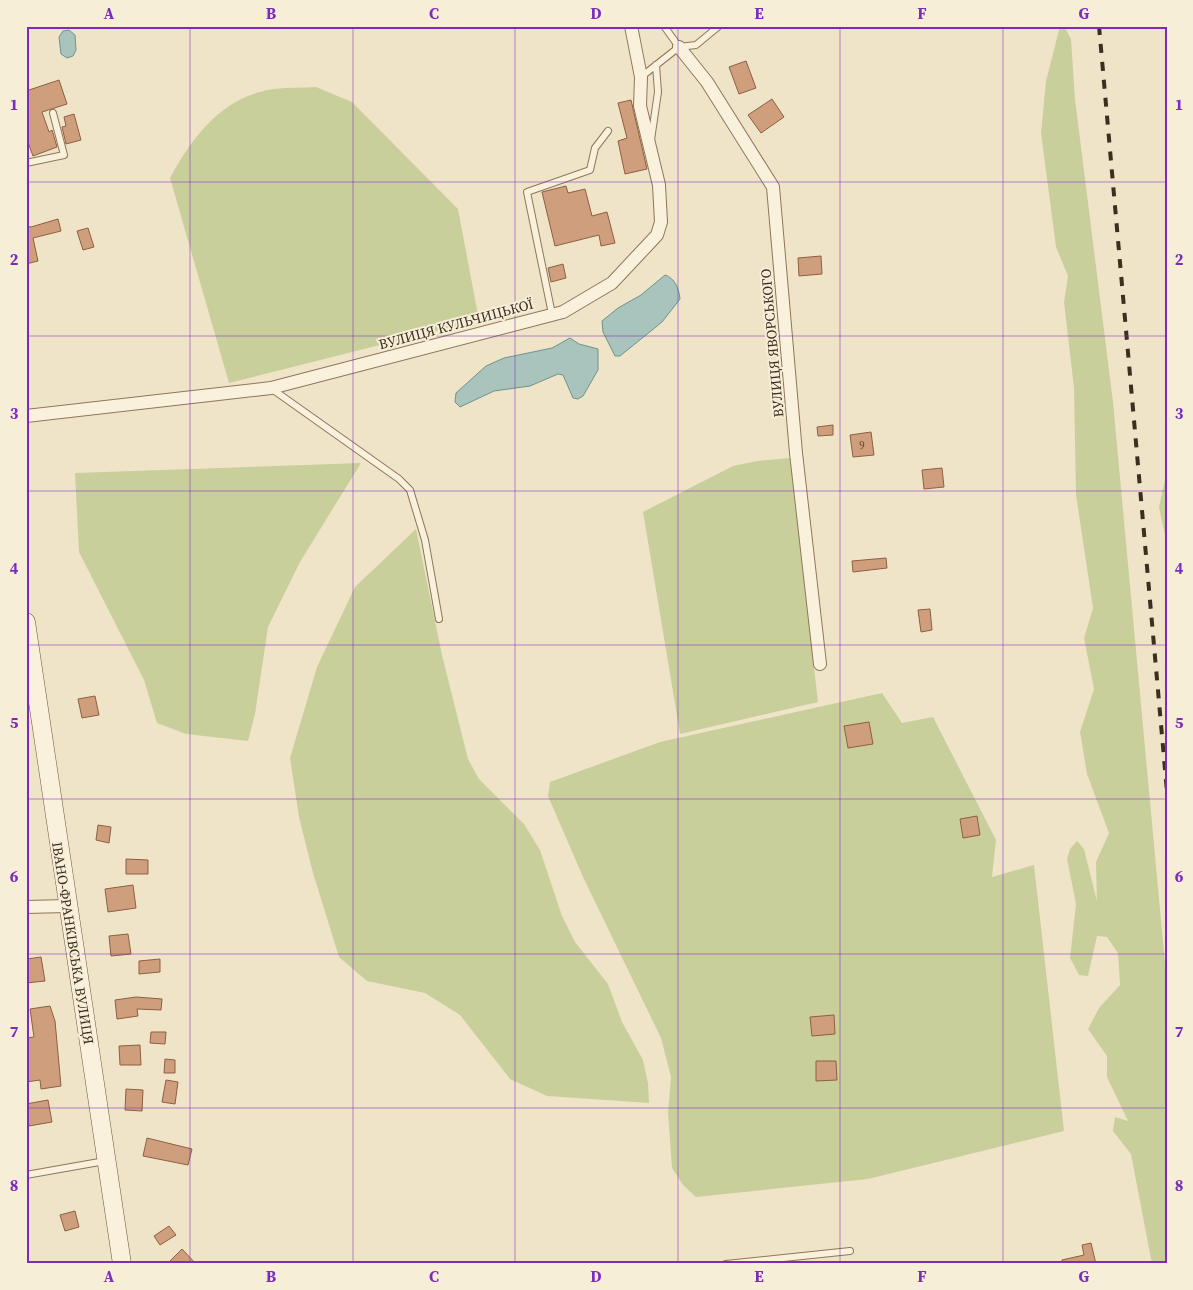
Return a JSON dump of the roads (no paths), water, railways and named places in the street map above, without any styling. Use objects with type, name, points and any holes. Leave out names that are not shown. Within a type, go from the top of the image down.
[{"type":"main road","name":"ІВАНО-ФРАНКІВСЬКА ВУЛИЦЯ","points":[[26,622],[29,662],[122,1264]]},
{"type":"street","name":"ВУЛИЦЯ КУЛЬЧИЦЬКОЇ","points":[[26,416],[271,388],[563,312],[612,283],[657,235],[661,222],[659,185],[640,106],[641,77],[632,26]]},
{"type":"street","name":"ВУЛИЦЯ ЯВОРСЬКОГО","points":[[679,47],[708,82],[773,187],[796,453],[820,664]]},
{"type":"street","points":[[26,907],[67,906]]},
{"type":"lane","points":[[664,26],[679,47]]},
{"type":"lane","points":[[641,77],[679,47],[696,45],[719,26]]},
{"type":"lane","points":[[650,148],[658,92],[656,65]]},
{"type":"lane","points":[[26,163],[64,155],[53,113]]},
{"type":"lane","points":[[552,314],[526,192],[590,170],[596,148],[608,131]]},
{"type":"lane","points":[[271,388],[399,479],[410,490],[425,540],[439,620]]},
{"type":"lane","points":[[26,1175],[106,1160]]},
{"type":"lane","points":[[726,1264],[850,1251]]},
{"type":"water","points":[[69,30],[75,35],[76,50],[73,56],[67,58],[61,54],[59,37],[63,31]]},
{"type":"water","points":[[665,275],[676,284],[680,299],[662,322],[620,356],[615,356],[603,332],[602,321],[618,308],[641,295]]},
{"type":"water","points":[[570,338],[579,344],[598,349],[598,370],[583,396],[578,399],[573,398],[563,375],[558,374],[530,386],[494,391],[460,407],[455,402],[456,393],[486,366],[504,358],[552,348]]},
{"type":"railway","points":[[1099,26],[1167,792]]}]
